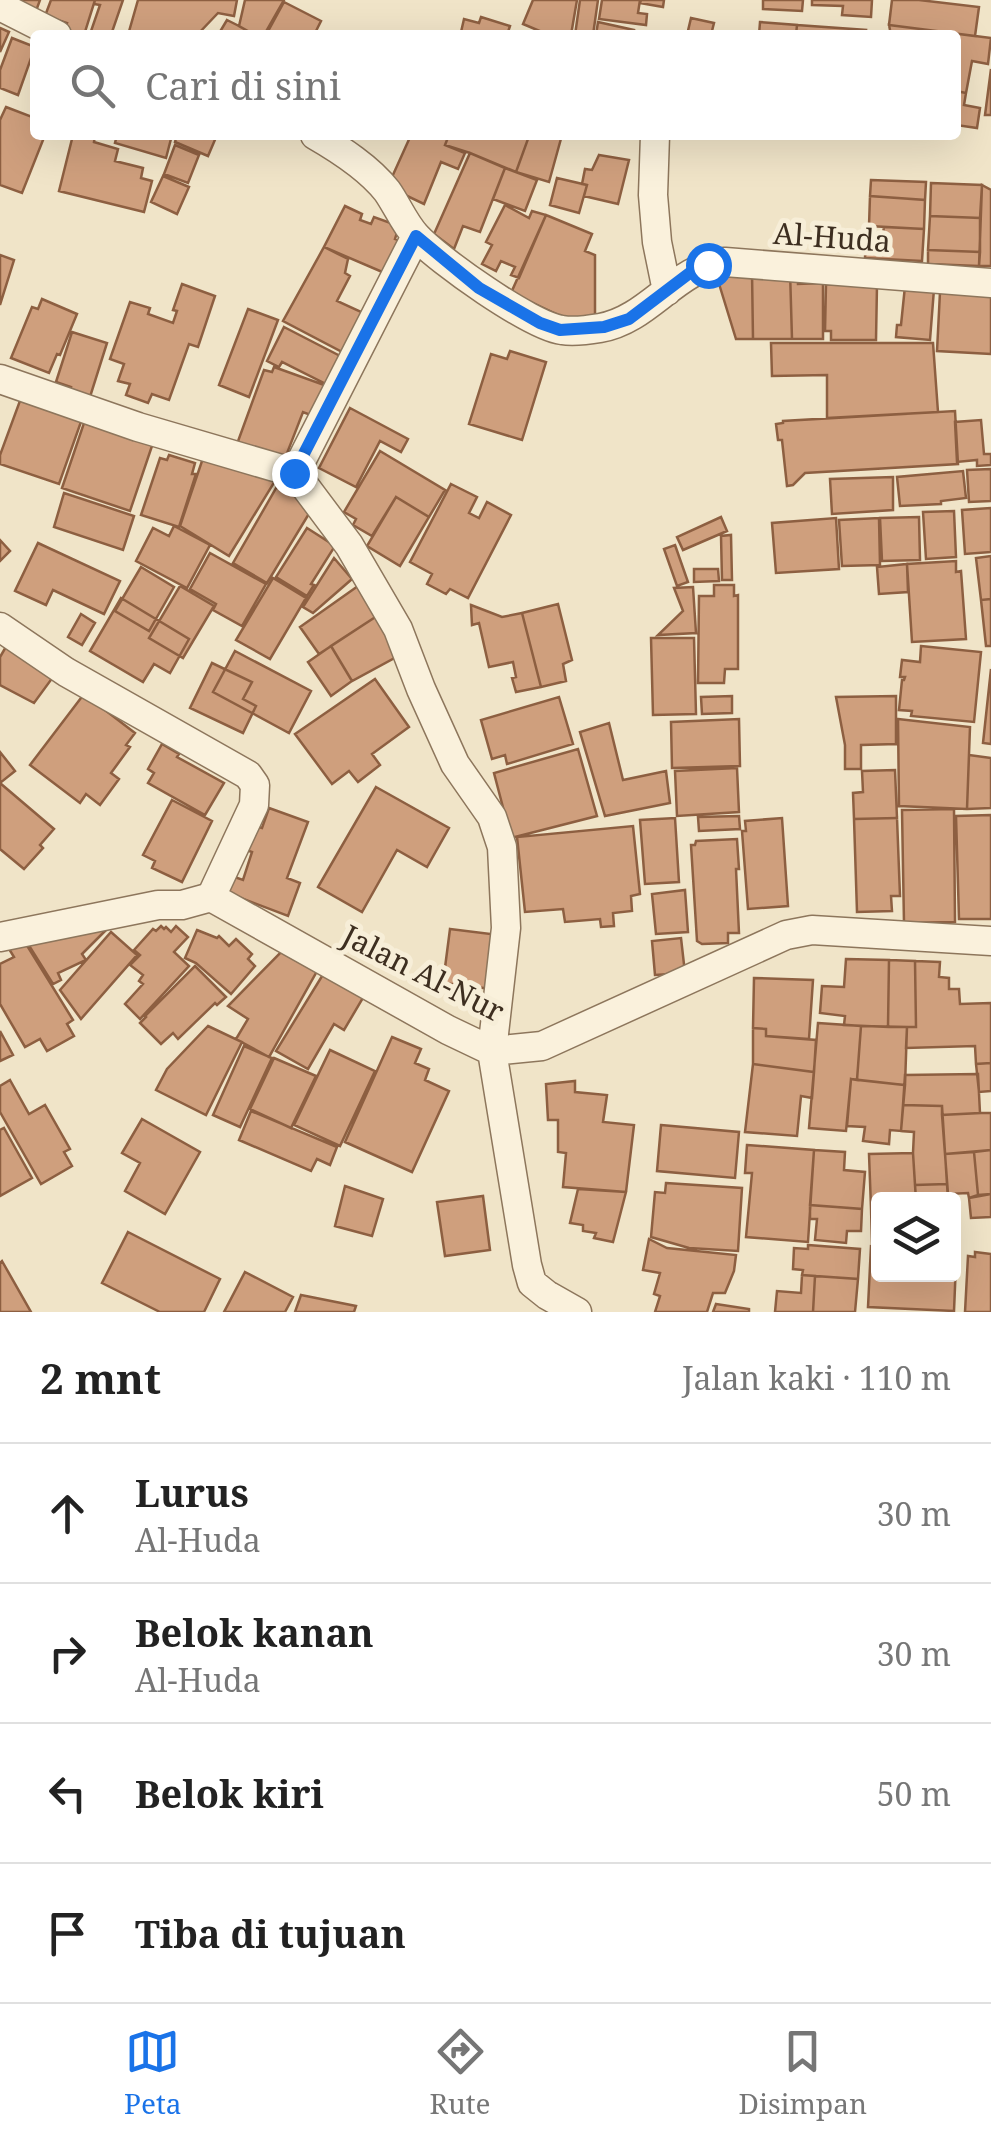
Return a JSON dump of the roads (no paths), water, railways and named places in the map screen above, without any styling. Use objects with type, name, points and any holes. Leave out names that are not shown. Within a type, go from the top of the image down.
[{"type":"street","points":[[0,6],[47,30]]},
{"type":"street","name":"Al-Huda","points":[[322,140],[382,186],[416,236],[479,288],[560,330],[604,327],[629,319],[691,272],[726,262],[991,283]]},
{"type":"street","points":[[655,140],[654,210],[667,291]]},
{"type":"street","points":[[294,473],[416,236]]},
{"type":"street","points":[[0,379],[138,428],[294,473],[349,545],[398,629],[455,764],[492,817],[502,847],[506,928],[492,1051],[532,1283],[576,1312]]},
{"type":"street","points":[[0,627],[66,672],[248,775],[255,785],[254,805],[211,897],[0,937]]},
{"type":"street","name":"Jalan Al-Nur","points":[[211,897],[492,1051],[542,1046],[786,935],[812,930],[991,941]]}]
